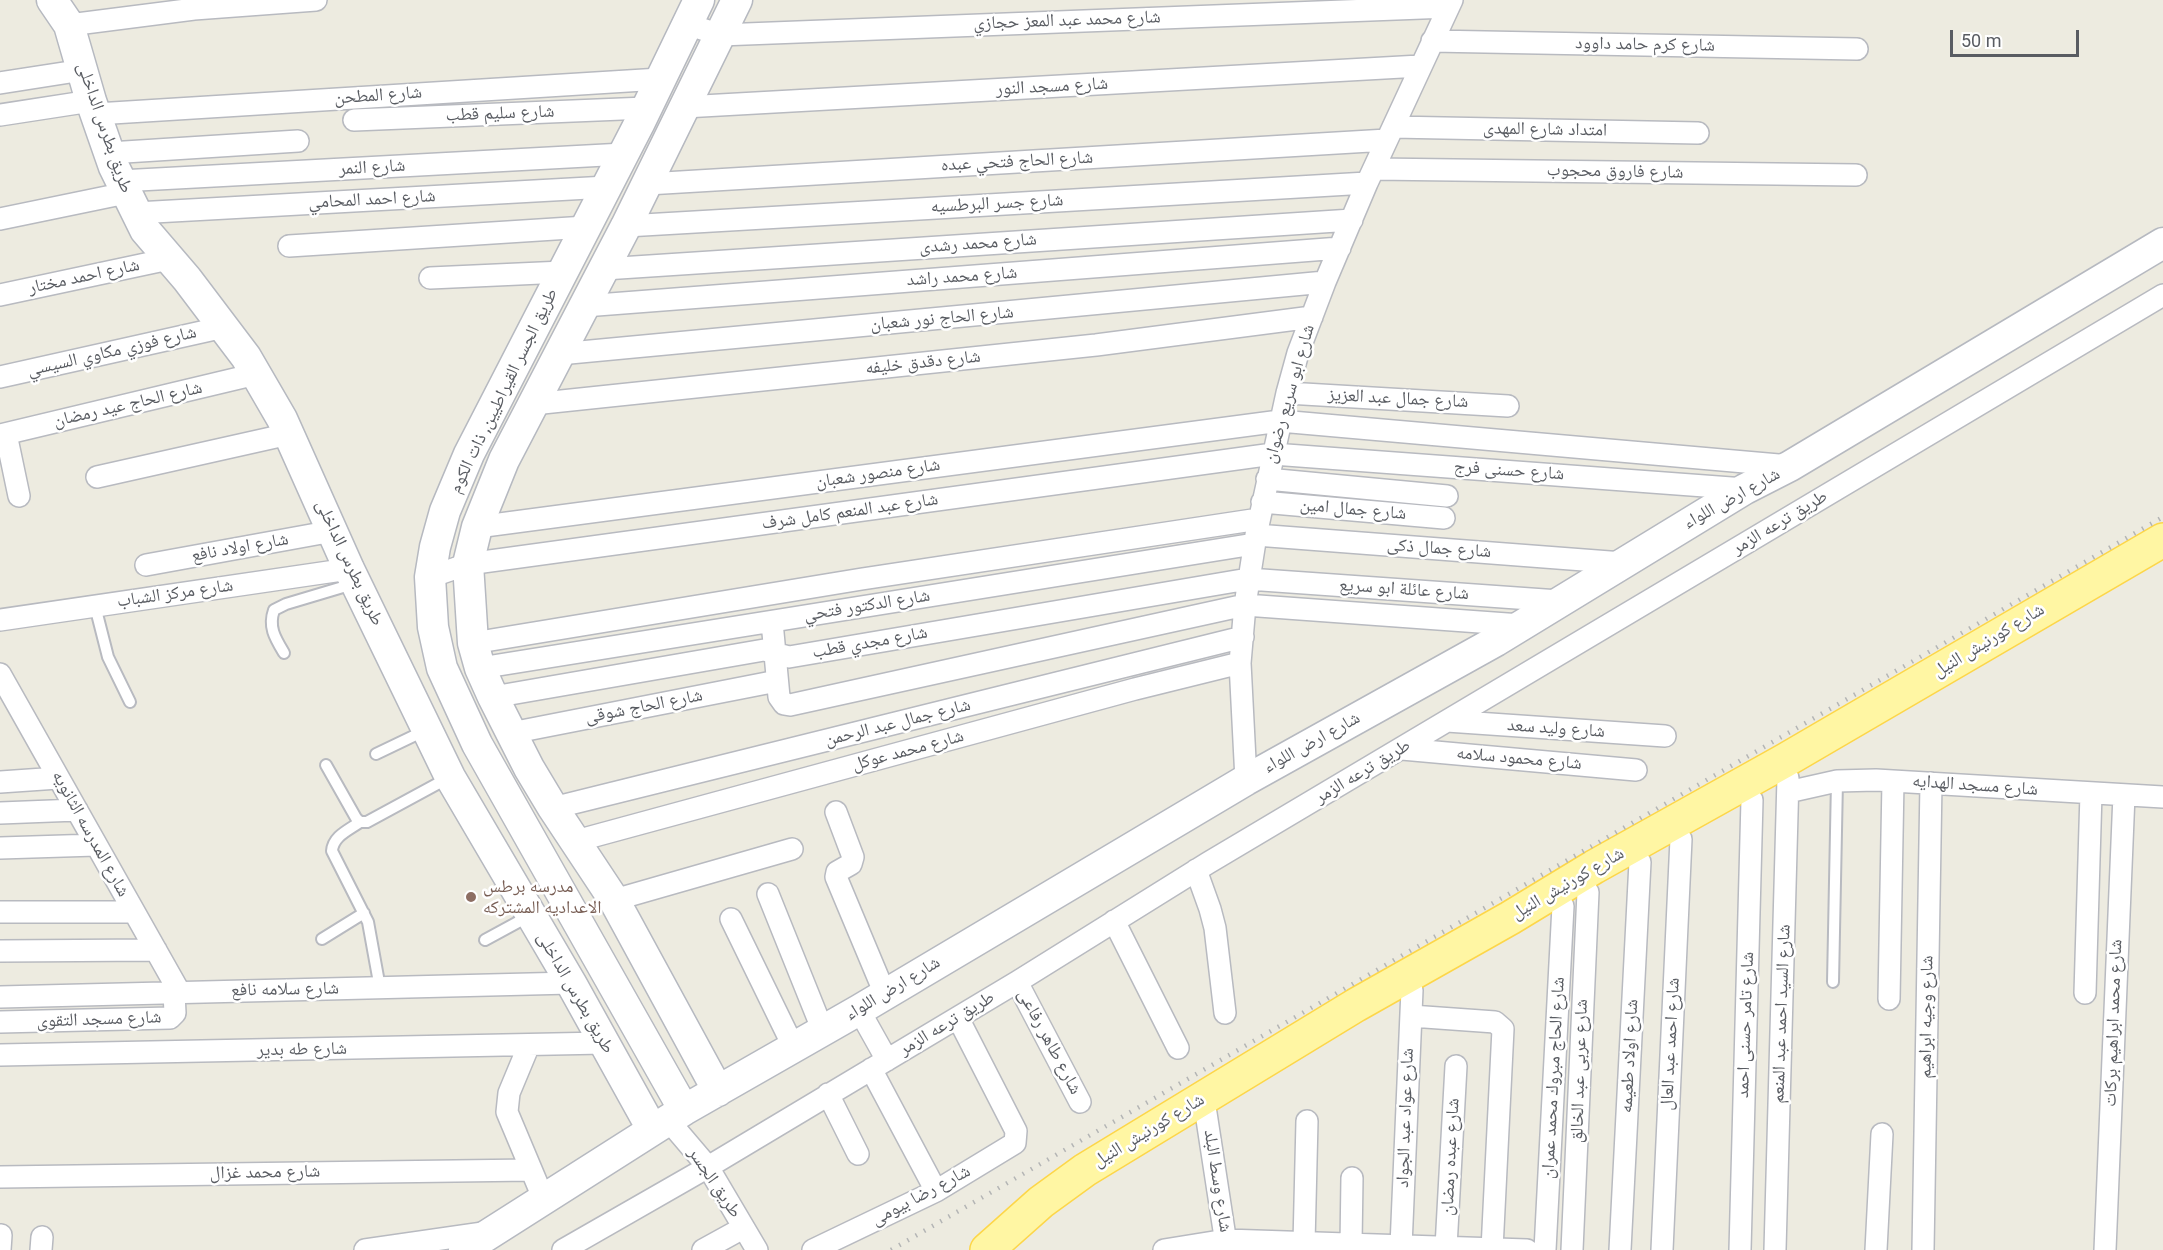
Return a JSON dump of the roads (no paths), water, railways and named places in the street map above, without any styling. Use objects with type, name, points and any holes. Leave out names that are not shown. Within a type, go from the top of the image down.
[{"type":"main road","name":"شارع كورنيش النيل","points":[[987,1250],[1041,1202],[1085,1170],[1356,1005],[1773,767],[2163,540]]},
{"type":"main road","name":"شارع كورنيش النيل","points":[[1011,1250],[1051,1215],[1092,1185],[1206,1113],[1412,1003],[1575,899],[1752,800],[1788,785],[2163,562]]},
{"type":"street","points":[[58,7],[316,0]]},
{"type":"street","name":"طريق الجسر القيراطيين, ذات الكوم","points":[[718,1091],[614,900],[552,808],[493,697],[477,656],[468,564],[477,527],[504,460],[626,226],[737,0]]},
{"type":"street","name":"شارع محمد عبد المعز حجازي","points":[[693,12],[720,35],[1450,3]]},
{"type":"street","name":"شارع ابو سريع رضوان","points":[[1246,780],[1240,663],[1245,605],[1267,478],[1287,393],[1325,282],[1450,3]]},
{"type":"street","name":"طريق بطرس الداخلى","points":[[58,7],[83,70],[93,108],[109,153],[145,231],[187,279],[256,374],[282,419],[353,576],[450,777],[604,1043],[668,1119]]},
{"type":"street","name":"طريق الجسر القيراطيين, ذات الكوم","points":[[668,1119],[477,744],[442,668],[433,627],[430,577],[445,511],[469,454],[624,154],[693,12]]},
{"type":"street","name":"شارع كرم حامد داوود","points":[[1432,41],[1857,49]]},
{"type":"street","name":"شارع مسجد النور","points":[[684,107],[1420,66]]},
{"type":"street","points":[[0,82],[83,70]]},
{"type":"street","name":"شارع المطحن","points":[[0,115],[93,108],[660,79]]},
{"type":"street","points":[[643,116],[671,134]]},
{"type":"street","name":"شارع سليم قطب","points":[[354,120],[643,116]]},
{"type":"street","name":"امتداد شارع المهدى","points":[[1390,133],[1698,133]]},
{"type":"street","name":"شارع الحاج فتحي عبده","points":[[647,184],[1390,133]]},
{"type":"street","points":[[109,153],[298,141]]},
{"type":"street","name":"شارع النمر","points":[[127,196],[624,154]]},
{"type":"street","name":"شارع فاروق محجوب","points":[[1371,176],[1856,175]]},
{"type":"street","name":"شارع جسر البرطسيه","points":[[626,226],[1371,176]]},
{"type":"street","name":"شارع احمد المحامي","points":[[127,196],[607,187]]},
{"type":"street","points":[[0,219],[127,196]]},
{"type":"street","name":"شارع محمد رشدى","points":[[604,269],[1352,220]]},
{"type":"street","points":[[289,246],[586,227]]},
{"type":"street","name":"شارع ارض اللواء","points":[[464,1250],[496,1232],[668,1119],[859,1010],[1246,780],[1496,641],[1745,489],[1790,466],[2163,243]]},
{"type":"street","name":"شارع محمد راشد","points":[[584,306],[1340,248]]},
{"type":"street","name":"شارع احمد مختار","points":[[0,295],[169,259]]},
{"type":"street","points":[[430,278],[563,272]]},
{"type":"street","name":"شارع الحاج نور شعبان","points":[[559,354],[1325,282]]},
{"type":"street","name":"طريق ترعه الزمر","points":[[563,1250],[708,1167],[958,1018],[1196,870],[2163,295]]},
{"type":"street","name":"شارع دقدق خليفه","points":[[533,404],[1096,345],[1312,316]]},
{"type":"street","name":"شارع فوزي مكاوي السيسي","points":[[0,377],[224,327]]},
{"type":"street","name":"شارع الحاج عيد رمضان","points":[[3,434],[256,374]]},
{"type":"street","name":"شارع جمال عبد العزيز","points":[[1287,393],[1508,406]]},
{"type":"street","name":"شارع منصور شعبان","points":[[477,527],[1280,421],[1790,466]]},
{"type":"street","points":[[3,434],[19,496]]},
{"type":"street","points":[[97,477],[289,434]]},
{"type":"street","points":[[469,454],[504,460]]},
{"type":"street","name":"شارع حسنى فرج","points":[[1273,454],[1745,489]]},
{"type":"street","name":"شارع عبد المنعم كامل شرف","points":[[430,577],[468,564],[1273,454]]},
{"type":"street","points":[[1441,549],[1450,467]]},
{"type":"street","points":[[1267,478],[1447,496]]},
{"type":"street","name":"شارع جمال امين","points":[[1258,525],[1444,518]]},
{"type":"street","points":[[477,656],[862,579],[1258,525]]},
{"type":"street","name":"شارع جمال ذكى","points":[[1258,525],[1441,549],[1623,563]]},
{"type":"street","name":"شارع الدكتور فتحي","points":[[477,656],[772,622],[1258,525]]},
{"type":"street","name":"شارع اولاد نافع","points":[[146,565],[333,531]]},
{"type":"street","name":"شارع مركز الشباب","points":[[0,620],[95,606],[353,576]]},
{"type":"street","name":"شارع عائلة ابو سريع","points":[[1248,579],[1559,601]]},
{"type":"street","name":"شارع مجدي قطب","points":[[493,697],[764,650],[789,657],[1248,579]]},
{"type":"street","points":[[772,622],[781,701],[789,705],[1245,605],[1521,625]]},
{"type":"street","name":"شارع جمال عبد الرحمن","points":[[552,808],[1243,637]]},
{"type":"street","name":"شارع محمد عوكل","points":[[576,841],[1135,689],[1240,663]]},
{"type":"street","name":"شارع المدرسه الثانويه","points":[[0,674],[156,950],[177,993]]},
{"type":"street","name":"شارع الحاج شوقى","points":[[511,733],[777,681]]},
{"type":"street","name":"شارع وليد سعد","points":[[1447,722],[1665,736]]},
{"type":"street","name":"شارع محمود سلامه","points":[[1402,749],[1636,770]]},
{"type":"street","points":[[0,782],[58,778]]},
{"type":"street","points":[[1889,999],[1893,781]]},
{"type":"street","name":"شارع مسجد الهدايه","points":[[1788,785],[1893,781],[2163,797]]},
{"type":"street","name":"شارع وجيه ابراهيم","points":[[1923,1250],[1931,783]]},
{"type":"street","name":"شارع السيد احمد عبد المنعم","points":[[1775,1250],[1788,785]]},
{"type":"street","points":[[2085,993],[2091,794]]},
{"type":"street","name":"شارع محمد ابراهيم بركات","points":[[2105,1250],[2124,795]]},
{"type":"street","name":"شارع تامر حسنى احمد","points":[[1740,1250],[1752,800]]},
{"type":"street","points":[[0,813],[77,810]]},
{"type":"street","points":[[836,812],[854,857],[850,864],[837,872],[836,877],[885,994]]},
{"type":"street","name":"شارع احمد عبد العال","points":[[1662,1250],[1681,839]]},
{"type":"street","points":[[0,848],[96,845]]},
{"type":"street","points":[[614,900],[792,849]]},
{"type":"street","name":"شارع اولاد طعيمه","points":[[1620,1250],[1640,862]]},
{"type":"street","points":[[1196,870],[1215,927],[1225,1013]]},
{"type":"street","points":[[768,894],[823,1031]]},
{"type":"street","name":"شارع الحاج مبروك محمد عمران","points":[[1545,1250],[1575,899]]},
{"type":"street","name":"شارع عربى عبد الخالق","points":[[1572,1250],[1575,899]]},
{"type":"street","points":[[0,912],[134,912]]},
{"type":"street","points":[[731,919],[794,1048]]},
{"type":"street","points":[[1114,921],[1178,1048]]},
{"type":"street","points":[[0,951],[156,950]]},
{"type":"street","name":"شارع طاهر رفاعى","points":[[1017,982],[1080,1102]]},
{"type":"street","name":"شارع سلامه نافع","points":[[0,996],[571,983]]},
{"type":"street","name":"شارع مسجد التقوى","points":[[0,1023],[170,1018],[175,1013],[177,993]]},
{"type":"street","points":[[1412,1003],[1495,1022],[1503,1029],[1496,1249]]},
{"type":"street","name":"شارع عواد عبد الجواد","points":[[1395,1247],[1412,1003]]},
{"type":"street","points":[[859,1010],[879,1064],[936,1191]]},
{"type":"street","name":"شارع رضا بيومى","points":[[813,1250],[936,1191],[1012,1145],[1016,1140],[1016,1131],[958,1018]]},
{"type":"street","name":"شارع طه بدير","points":[[0,1055],[604,1043]]},
{"type":"street","points":[[529,1045],[506,1103],[507,1112],[544,1200]]},
{"type":"street","name":"شارع عبده رمضان","points":[[1453,1248],[1456,1066]]},
{"type":"street","points":[[828,1094],[858,1154]]},
{"type":"street","name":"شارع وسط البلد","points":[[1206,1113],[1227,1245]]},
{"type":"street","name":"طريق الجسر","points":[[668,1119],[708,1167],[757,1250]]},
{"type":"street","points":[[1304,1243],[1307,1121]]},
{"type":"street","points":[[1876,1250],[1882,1134]]},
{"type":"street","name":"شارع محمد غزال","points":[[0,1177],[531,1170]]},
{"type":"street","points":[[1351,1244],[1352,1178]]},
{"type":"street","points":[[703,1250],[743,1228]]},
{"type":"street","points":[[365,1250],[496,1232]]},
{"type":"street","points":[[1164,1250],[1227,1245],[1304,1243],[1527,1250]]},
{"type":"lane","points":[[284,652],[271,631],[271,618],[274,610],[353,576]]},
{"type":"lane","points":[[95,606],[108,657],[130,702]]},
{"type":"lane","points":[[376,754],[427,730]]},
{"type":"lane","points":[[326,765],[360,822]]},
{"type":"lane","points":[[380,988],[371,932],[364,913],[332,851],[332,846],[337,838],[360,822],[367,822],[450,777]]},
{"type":"lane","points":[[1833,982],[1837,782]]},
{"type":"lane","points":[[322,939],[364,913]]},
{"type":"lane","points":[[485,940],[531,915]]},
{"type":"railway","points":[[891,1250],[2163,517]]},
{"type":"place","name":"مدرسه برطس الاعداديه المشتركه","points":[[471,897]]}]
